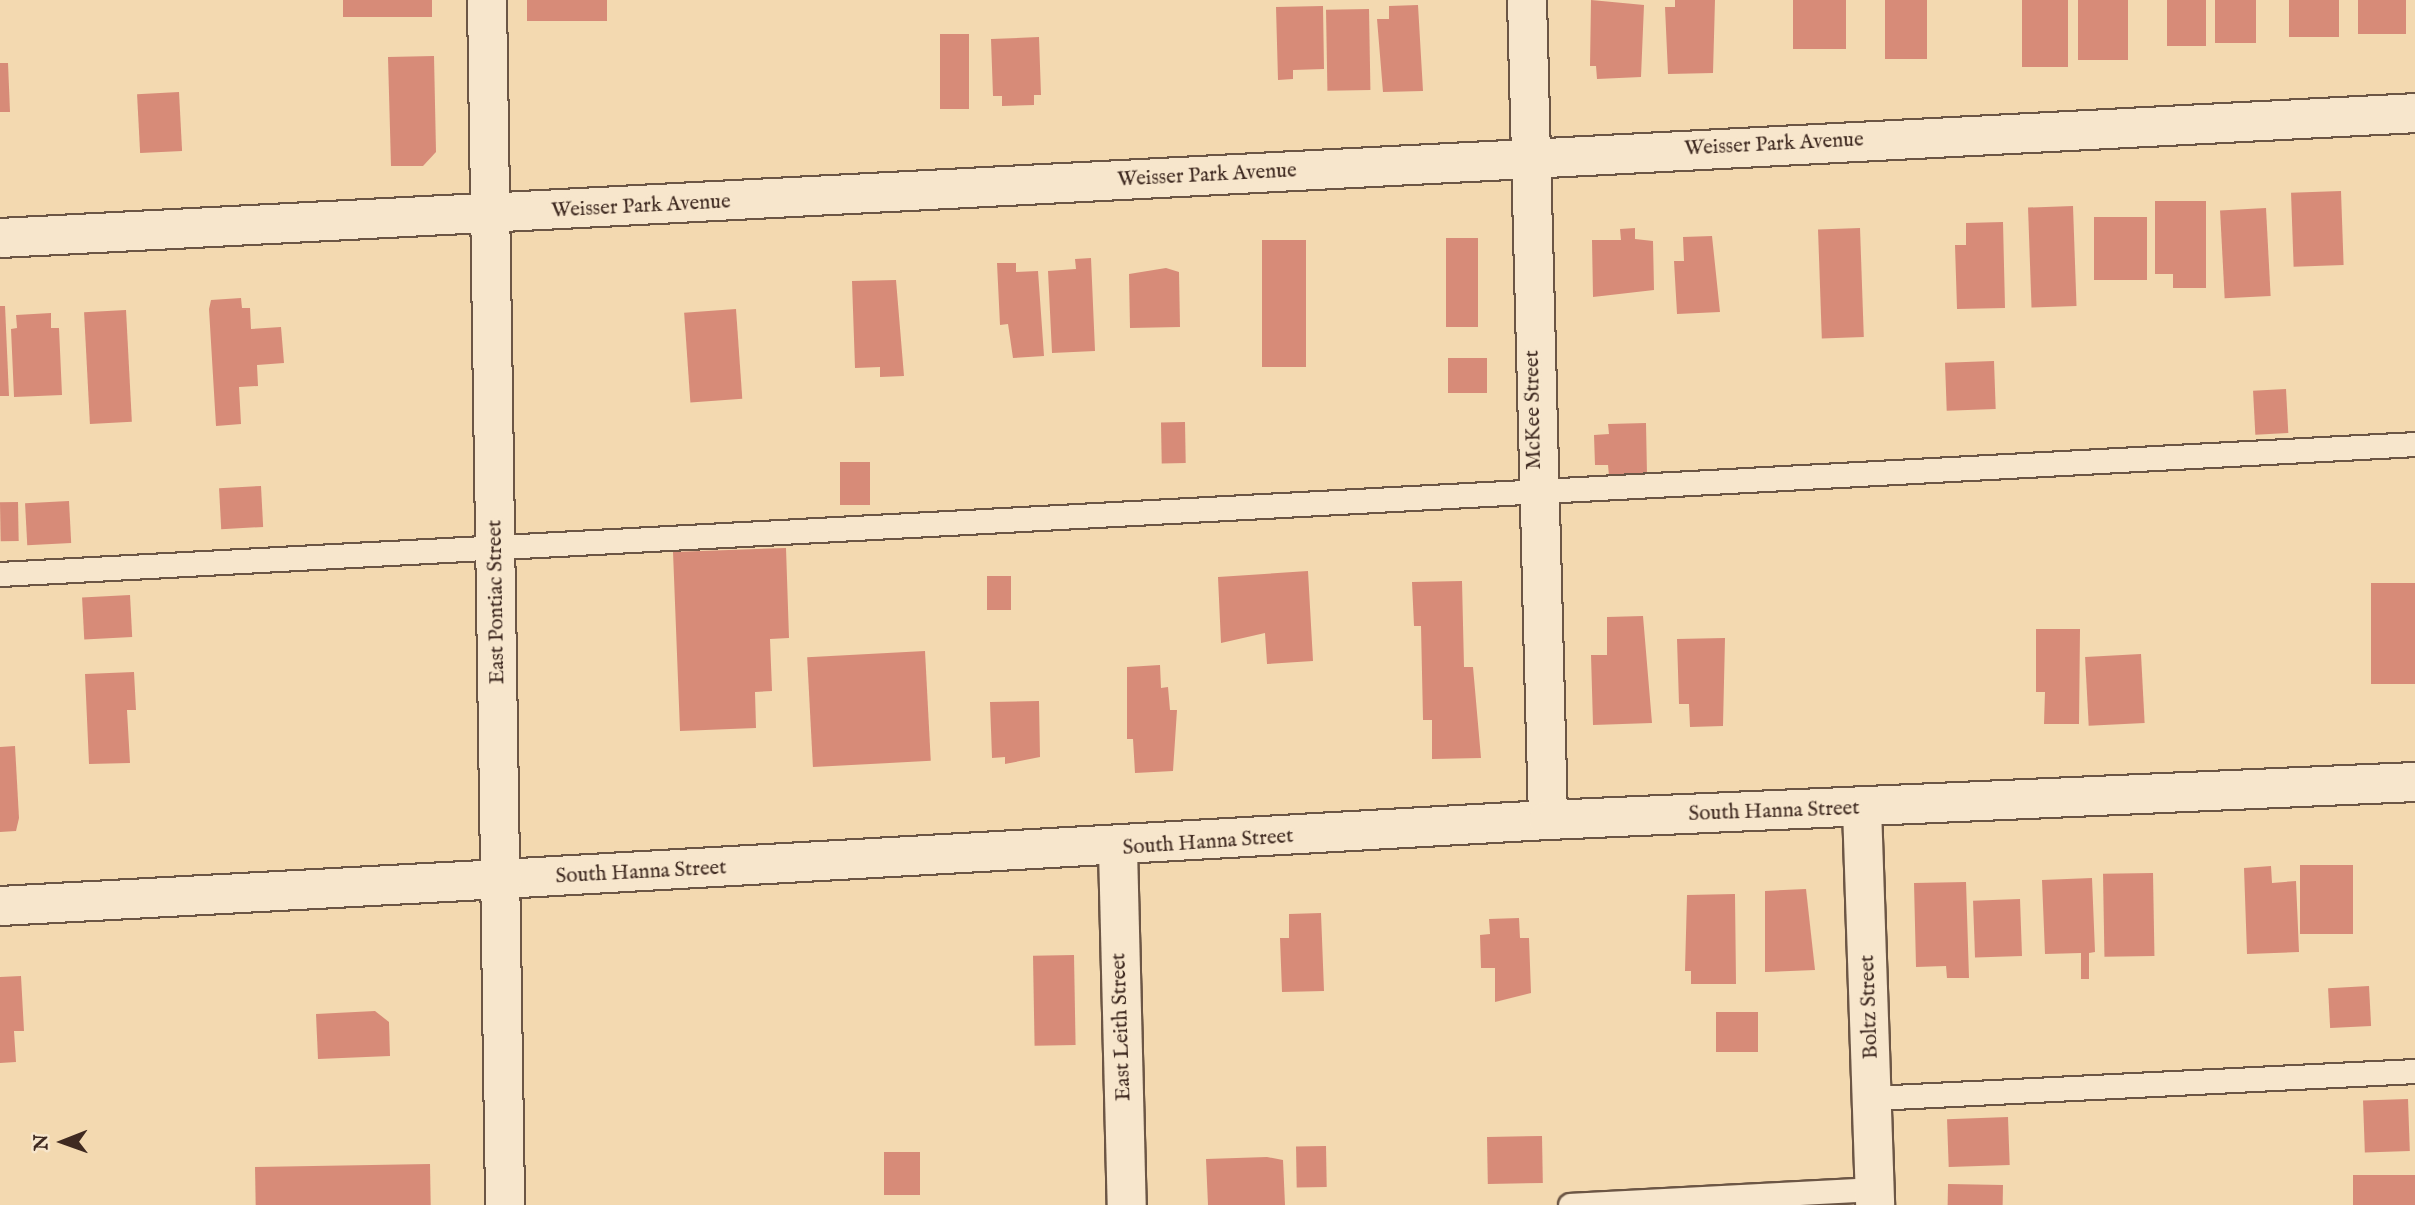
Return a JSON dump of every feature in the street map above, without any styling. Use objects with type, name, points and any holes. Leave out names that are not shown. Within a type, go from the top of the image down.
[{"type":"street","name":"East Pontiac Street","points":[[487,0],[505,1205]]},
{"type":"street","name":"McKee Street","points":[[1527,0],[1536,493],[1548,820]]},
{"type":"street","name":"Weisser Park Avenue","points":[[0,238],[491,215],[2415,113]]},
{"type":"street","name":"South Hanna Street","points":[[0,906],[1118,849],[1548,820],[2415,782]]},
{"type":"street","name":"Boltz Street","points":[[1862,808],[1874,1197]]},
{"type":"street","name":"East Leith Street","points":[[1118,849],[1127,1205]]},
{"type":"lane","points":[[0,574],[496,550],[2415,444]]},
{"type":"lane","points":[[1873,1098],[2415,1071]]},
{"type":"lane","points":[[1570,1205],[1874,1197]]},
{"type":"building","points":[[343,0],[432,0],[432,17],[343,17]]},
{"type":"building","points":[[527,0],[607,0],[607,21],[527,21]]},
{"type":"building","points":[[1591,0],[1644,5],[1641,77],[1597,79],[1596,66],[1590,66]]},
{"type":"building","points":[[1675,0],[1715,0],[1713,73],[1668,74],[1665,7],[1675,7]]},
{"type":"building","points":[[1793,0],[1846,0],[1846,49],[1793,49]]},
{"type":"building","points":[[1885,0],[1927,0],[1927,59],[1885,59]]},
{"type":"building","points":[[2022,0],[2068,0],[2068,67],[2022,67]]},
{"type":"building","points":[[2078,0],[2128,0],[2128,60],[2078,60]]},
{"type":"building","points":[[2167,0],[2206,0],[2206,46],[2167,46]]},
{"type":"building","points":[[2215,0],[2256,0],[2256,43],[2215,43]]},
{"type":"building","points":[[2289,0],[2339,0],[2339,37],[2289,37]]},
{"type":"building","points":[[2358,0],[2406,0],[2406,34],[2358,34]]},
{"type":"building","points":[[1418,5],[1423,91],[1383,92],[1377,19],[1389,19],[1389,6]]},
{"type":"building","points":[[1323,6],[1324,69],[1293,70],[1293,79],[1278,80],[1276,7]]},
{"type":"building","points":[[1369,9],[1370,90],[1327,91],[1326,10]]},
{"type":"building","points":[[940,34],[969,34],[969,109],[940,109]]},
{"type":"building","points":[[1039,37],[1041,95],[1034,95],[1034,105],[1002,106],[1002,96],[993,96],[991,39]]},
{"type":"building","points":[[434,56],[436,152],[423,166],[391,166],[388,57]]},
{"type":"building","points":[[0,63],[8,63],[10,112],[0,112]]},
{"type":"building","points":[[179,92],[182,151],[140,153],[137,94]]},
{"type":"building","points":[[2341,191],[2344,265],[2294,267],[2291,193]]},
{"type":"building","points":[[2155,201],[2206,201],[2206,288],[2173,288],[2173,274],[2155,274]]},
{"type":"building","points":[[2073,206],[2076,306],[2032,308],[2028,208]]},
{"type":"building","points":[[2266,208],[2271,296],[2225,298],[2220,210]]},
{"type":"building","points":[[2094,217],[2147,217],[2147,280],[2094,280]]},
{"type":"building","points":[[2003,222],[2005,308],[1957,309],[1955,245],[1966,245],[1966,223]]},
{"type":"building","points":[[1635,228],[1635,239],[1653,241],[1654,290],[1593,297],[1592,240],[1621,240],[1620,229]]},
{"type":"building","points":[[1860,228],[1864,337],[1822,338],[1818,229]]},
{"type":"building","points":[[1712,236],[1720,312],[1677,314],[1674,261],[1684,261],[1683,237]]},
{"type":"building","points":[[1446,238],[1478,238],[1478,327],[1446,327]]},
{"type":"building","points":[[1262,240],[1306,240],[1306,367],[1262,367]]},
{"type":"building","points":[[1091,258],[1095,351],[1052,353],[1048,271],[1076,269],[1075,259]]},
{"type":"building","points":[[997,263],[1016,263],[1016,272],[1038,271],[1044,356],[1013,358],[1008,324],[1000,325]]},
{"type":"building","points":[[1166,268],[1179,272],[1180,327],[1130,328],[1129,274]]},
{"type":"building","points":[[896,280],[904,376],[880,377],[880,367],[855,368],[852,281]]},
{"type":"building","points":[[241,298],[242,308],[250,308],[251,329],[281,327],[284,363],[257,365],[258,386],[239,387],[241,424],[216,426],[209,309],[211,300]]},
{"type":"building","points":[[0,306],[5,306],[9,396],[0,396]]},
{"type":"building","points":[[736,309],[742,399],[690,402],[684,313]]},
{"type":"building","points":[[126,310],[132,422],[90,424],[84,312]]},
{"type":"building","points":[[51,313],[51,328],[59,328],[62,395],[14,397],[11,329],[17,328],[16,315]]},
{"type":"building","points":[[1448,358],[1487,358],[1487,393],[1448,393]]},
{"type":"building","points":[[1994,361],[1996,409],[1947,411],[1945,363]]},
{"type":"building","points":[[2286,389],[2288,433],[2255,435],[2253,391]]},
{"type":"building","points":[[1161,422],[1185,422],[1186,463],[1162,463]]},
{"type":"building","points":[[1646,423],[1647,475],[1609,476],[1608,465],[1595,465],[1594,435],[1609,434],[1608,424]]},
{"type":"building","points":[[840,462],[870,462],[870,505],[840,505]]},
{"type":"building","points":[[261,486],[263,527],[221,529],[219,488]]},
{"type":"building","points":[[69,501],[71,543],[27,545],[25,503]]},
{"type":"building","points":[[0,502],[18,502],[19,541],[1,541]]},
{"type":"building","points":[[786,548],[789,638],[770,639],[772,691],[755,692],[756,728],[680,731],[673,552]]},
{"type":"building","points":[[1308,571],[1313,661],[1267,664],[1265,633],[1221,643],[1218,577]]},
{"type":"building","points":[[987,576],[1011,576],[1011,610],[987,610]]},
{"type":"building","points":[[1462,581],[1464,667],[1473,667],[1481,758],[1432,759],[1432,720],[1423,720],[1421,626],[1414,626],[1412,582]]},
{"type":"building","points":[[2371,583],[2415,583],[2415,684],[2371,684]]},
{"type":"building","points":[[130,595],[132,637],[84,639],[82,598]]},
{"type":"building","points":[[1643,616],[1652,723],[1593,725],[1591,655],[1607,655],[1607,617]]},
{"type":"building","points":[[2036,629],[2080,629],[2079,724],[2044,724],[2045,692],[2036,692]]},
{"type":"building","points":[[1725,638],[1723,726],[1690,727],[1689,704],[1679,704],[1677,639]]},
{"type":"building","points":[[925,651],[931,761],[813,767],[807,657]]},
{"type":"building","points":[[2141,654],[2145,723],[2089,726],[2085,657]]},
{"type":"building","points":[[1160,665],[1161,688],[1168,687],[1170,710],[1177,710],[1173,771],[1135,773],[1133,739],[1127,739],[1127,667]]},
{"type":"building","points":[[134,672],[136,710],[127,710],[130,763],[89,764],[85,674]]},
{"type":"building","points":[[1039,701],[1040,757],[1005,764],[1005,757],[992,758],[990,702]]},
{"type":"building","points":[[15,746],[19,818],[16,831],[0,832],[0,747]]},
{"type":"building","points":[[2300,865],[2353,865],[2353,934],[2300,934]]},
{"type":"building","points":[[2271,866],[2272,883],[2296,881],[2299,952],[2247,954],[2244,868]]},
{"type":"building","points":[[2153,873],[2154,956],[2104,957],[2103,874]]},
{"type":"building","points":[[2092,878],[2095,952],[2089,953],[2089,979],[2081,979],[2081,953],[2045,954],[2042,880]]},
{"type":"building","points":[[1966,882],[1969,978],[1947,978],[1946,966],[1916,967],[1914,883]]},
{"type":"building","points":[[1806,889],[1815,970],[1765,972],[1765,891]]},
{"type":"building","points":[[1735,894],[1736,984],[1691,984],[1691,971],[1685,971],[1687,895]]},
{"type":"building","points":[[2020,899],[2022,956],[1975,958],[1973,901]]},
{"type":"building","points":[[1321,913],[1324,991],[1282,992],[1280,938],[1289,938],[1289,914]]},
{"type":"building","points":[[1519,918],[1520,938],[1529,938],[1531,993],[1495,1002],[1495,968],[1481,968],[1480,935],[1490,934],[1489,919]]},
{"type":"building","points":[[1074,955],[1076,1045],[1035,1046],[1033,956]]},
{"type":"building","points":[[21,976],[24,1031],[14,1031],[16,1062],[0,1063],[0,977]]},
{"type":"building","points":[[2369,986],[2371,1026],[2330,1028],[2328,988]]},
{"type":"building","points":[[375,1011],[389,1022],[390,1056],[318,1059],[316,1014]]},
{"type":"building","points":[[1716,1012],[1758,1012],[1758,1052],[1716,1052]]},
{"type":"building","points":[[2408,1099],[2410,1151],[2365,1153],[2363,1101]]},
{"type":"building","points":[[2008,1117],[2010,1165],[1949,1167],[1947,1119]]},
{"type":"building","points":[[1542,1136],[1543,1183],[1488,1184],[1487,1137]]},
{"type":"building","points":[[1326,1146],[1327,1187],[1297,1188],[1296,1147]]},
{"type":"building","points":[[884,1152],[920,1152],[920,1195],[884,1195]]},
{"type":"building","points":[[1267,1157],[1283,1160],[1285,1205],[1208,1205],[1206,1159]]},
{"type":"building","points":[[430,1164],[431,1205],[256,1205],[255,1167]]},
{"type":"building","points":[[2353,1175],[2415,1175],[2415,1205],[2353,1205]]},
{"type":"building","points":[[1948,1184],[2003,1185],[2003,1205],[1948,1205]]}]
